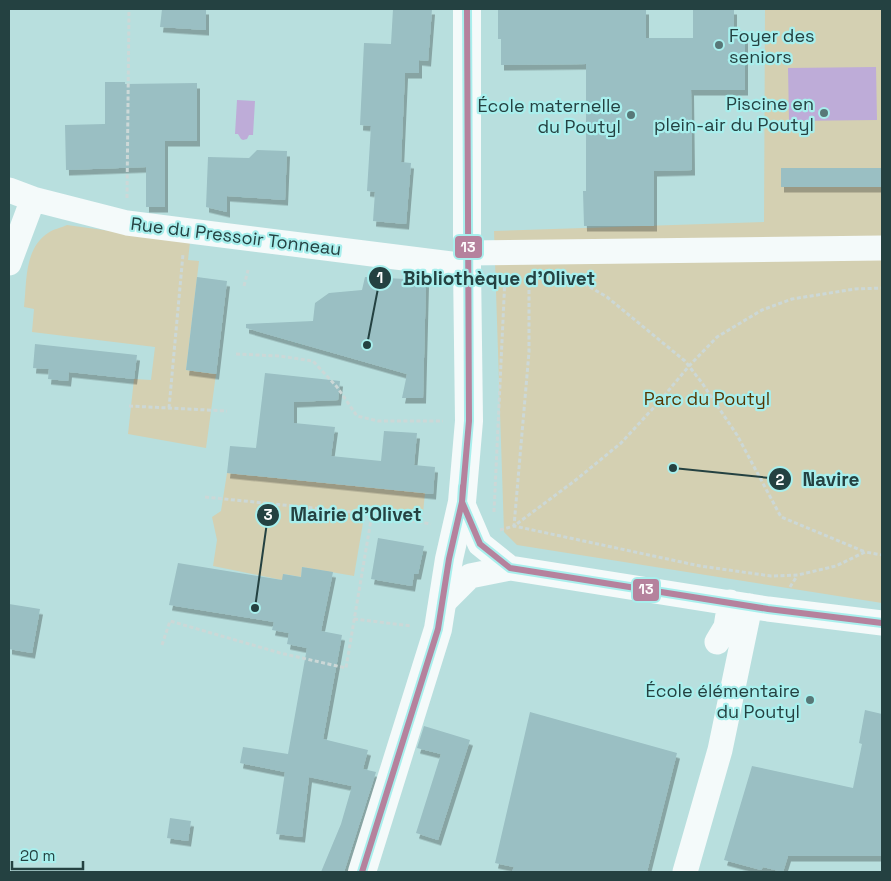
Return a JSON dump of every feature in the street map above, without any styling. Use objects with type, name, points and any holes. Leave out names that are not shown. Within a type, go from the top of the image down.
[{"type":"main road","points":[[362,872],[438,630],[448,560],[459,515],[469,421],[467,9]]},
{"type":"street","name":"Rue du Pressoir Tonneau","points":[[9,190],[33,199],[127,224],[467,259],[508,252],[882,248]]},
{"type":"street","points":[[9,262],[33,199]]},
{"type":"street","points":[[459,515],[480,544],[510,568]]},
{"type":"street","points":[[443,603],[470,576],[510,568],[882,624]]},
{"type":"street","points":[[717,642],[740,604]]},
{"type":"street","points":[[685,872],[720,750],[740,604]]},
{"type":"path","points":[[127,224],[129,9]]},
{"type":"path","points":[[169,408],[186,231]]},
{"type":"path","points":[[494,521],[508,252]]},
{"type":"path","points":[[244,286],[248,270]]},
{"type":"path","points":[[569,275],[607,297],[689,366],[737,435],[781,517],[864,552],[882,555]]},
{"type":"path","points":[[514,526],[529,352],[530,276]]},
{"type":"path","points":[[497,531],[514,526],[621,443],[717,337],[762,310],[792,299],[855,289],[882,288]]},
{"type":"path","points":[[236,354],[278,356],[313,361],[337,387],[356,416],[378,421],[469,421]]},
{"type":"path","points":[[129,406],[227,411]]},
{"type":"path","points":[[205,498],[372,514],[459,515]]},
{"type":"path","points":[[162,645],[170,621],[280,653],[346,668],[372,514]]},
{"type":"path","points":[[495,526],[498,538]]},
{"type":"path","points":[[514,526],[700,566],[772,576],[798,575],[836,566],[864,552]]},
{"type":"path","points":[[354,619],[438,630]]},
{"type":"green space","name":"Parc du Poutyl","points":[[765,9],[882,9],[882,603],[517,545],[504,532],[494,231],[764,222]]},
{"type":"green space","points":[[67,225],[190,242],[188,260],[199,261],[186,370],[216,374],[206,448],[128,434],[134,379],[151,380],[155,347],[32,332],[34,309],[24,307],[28,266],[40,240],[50,232]]},
{"type":"green space","points":[[227,473],[425,493],[423,513],[366,505],[354,576],[302,567],[301,577],[284,574],[282,580],[213,566],[217,540],[212,517],[221,511]]},
{"type":"shaded area","points":[[876,67],[877,120],[789,121],[788,68]]},
{"type":"shaded area","points":[[237,100],[255,101],[253,135],[249,135],[247,139],[243,140],[238,134],[235,134]]},
{"type":"building","points":[[162,9],[206,9],[206,30],[160,27]]},
{"type":"building","points":[[393,9],[432,9],[428,61],[419,60],[419,73],[405,73],[401,162],[411,163],[406,224],[373,221],[375,192],[367,191],[371,126],[360,125],[364,43],[391,44]]},
{"type":"building","points":[[498,9],[646,9],[646,38],[693,38],[693,9],[734,9],[734,31],[745,31],[745,90],[691,90],[692,170],[654,171],[654,226],[584,226],[583,191],[586,191],[586,64],[501,65],[501,39],[498,39]]},
{"type":"building","points":[[105,82],[125,82],[125,84],[197,83],[197,141],[165,141],[165,207],[146,207],[146,167],[66,170],[65,125],[105,124]]},
{"type":"building","points":[[257,150],[287,151],[285,200],[227,196],[227,212],[206,207],[208,157],[249,158]]},
{"type":"building","points":[[781,168],[882,168],[882,187],[781,187]]},
{"type":"building","points":[[197,277],[227,281],[216,374],[186,370]]},
{"type":"building","points":[[365,277],[426,280],[423,398],[402,398],[407,374],[246,328],[246,324],[313,321],[315,303],[329,293],[362,290]]},
{"type":"building","points":[[35,344],[137,355],[134,379],[69,372],[68,381],[48,379],[49,369],[33,368]]},
{"type":"building","points":[[265,373],[340,381],[338,400],[294,402],[294,423],[335,427],[331,456],[381,461],[384,431],[417,433],[414,465],[435,467],[433,494],[227,473],[230,446],[256,448]]},
{"type":"building","points":[[378,538],[424,546],[418,574],[414,574],[412,586],[371,579]]},
{"type":"building","points":[[178,563],[282,580],[283,574],[301,577],[302,567],[333,572],[321,631],[342,635],[323,739],[368,750],[363,769],[376,772],[344,872],[321,872],[341,824],[352,786],[309,777],[302,837],[276,834],[285,772],[240,763],[243,747],[288,754],[307,648],[287,644],[289,633],[272,630],[274,622],[169,605]]},
{"type":"building","points":[[9,604],[40,609],[32,653],[9,649]]},
{"type":"building","points":[[865,710],[882,714],[882,856],[788,856],[783,872],[763,867],[761,870],[724,860],[752,766],[853,788],[862,744],[859,743]]},
{"type":"building","points":[[530,712],[677,753],[647,872],[512,872],[514,867],[495,863]]},
{"type":"building","points":[[424,726],[470,740],[438,840],[416,833],[441,754],[417,748]]},
{"type":"building","points":[[170,818],[191,821],[188,841],[167,838]]},
{"type":"transit line","name":"13","points":[[467,9],[469,421],[462,502],[480,544],[510,568],[768,609],[882,623]]},
{"type":"transit line","name":"13","points":[[362,872],[438,629],[449,559],[462,502],[463,486]]},
{"type":"place","name":"Foyer des seniors","points":[[719,45]]},
{"type":"place","name":"Piscine en plein-air du Poutyl","points":[[824,113]]},
{"type":"place","name":"École maternelle du Poutyl","points":[[631,115]]},
{"type":"place","name":"Bibliothèque d'Olivet","points":[[367,345]]},
{"type":"place","name":"Navire","points":[[673,468]]},
{"type":"place","name":"Mairie d'Olivet","points":[[255,608]]},
{"type":"place","name":"École élémentaire du Poutyl","points":[[810,700]]}]
